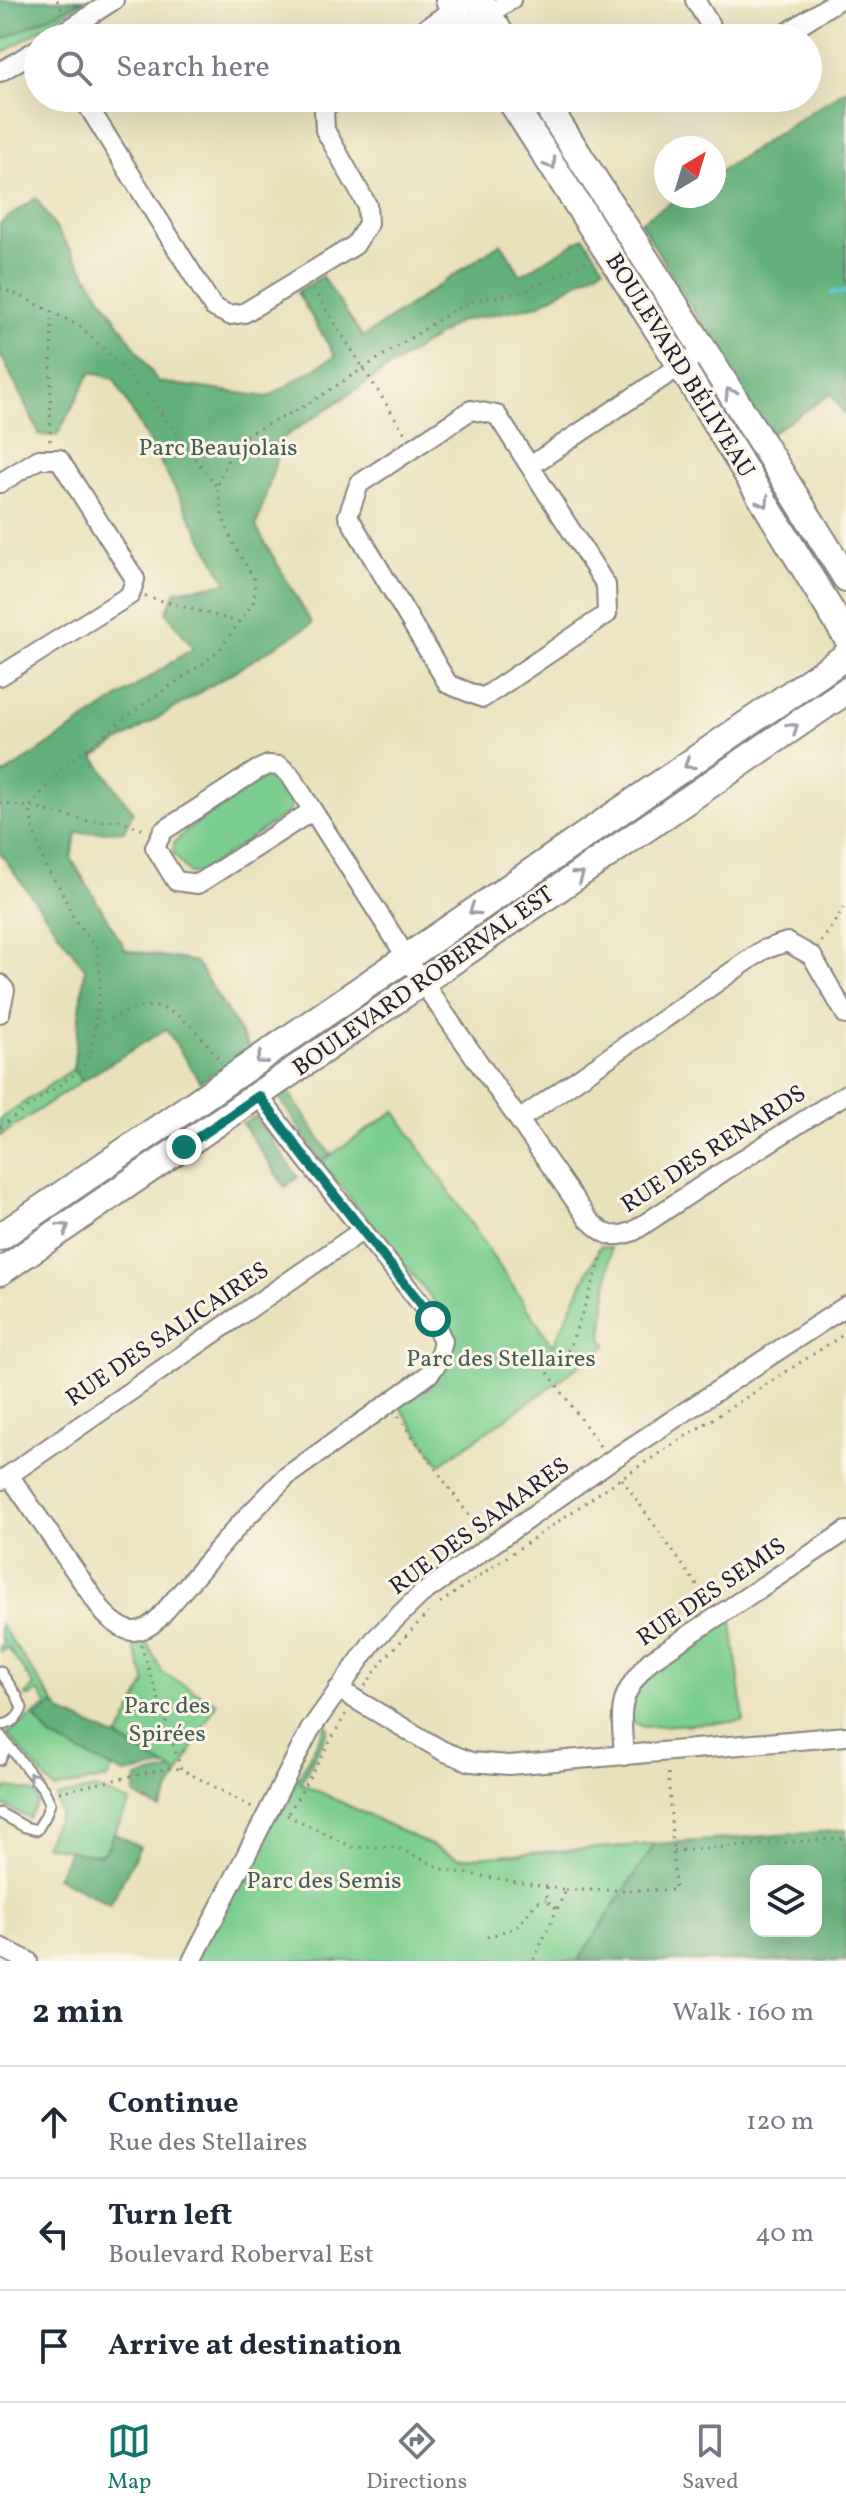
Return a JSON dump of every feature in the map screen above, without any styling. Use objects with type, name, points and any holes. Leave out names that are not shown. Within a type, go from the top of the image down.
[{"type":"street","points":[[77,24],[114,0]]},
{"type":"street","points":[[446,24],[511,0]]},
{"type":"street","points":[[695,0],[710,24]]},
{"type":"street","points":[[801,24],[838,0]]},
{"type":"street","points":[[0,72],[24,57]]},
{"type":"street","points":[[92,112],[213,307],[229,315],[244,313],[355,245],[368,224],[367,205],[325,130],[324,112]]},
{"type":"street","name":"BOULEVARD BÉLIVEAU","points":[[518,112],[681,366],[846,636]]},
{"type":"street","name":"BOULEVARD BÉLIVEAU","points":[[551,112],[846,578]]},
{"type":"street","points":[[530,466],[704,350]]},
{"type":"street","points":[[471,410],[497,415],[530,466],[606,585],[607,614],[483,698],[448,684],[348,516],[359,484],[471,410]]},
{"type":"street","points":[[0,483],[39,459],[59,459],[135,579],[130,595],[0,676]]},
{"type":"street","name":"BOULEVARD ROBERVAL EST","points":[[0,1237],[846,656]]},
{"type":"street","name":"BOULEVARD ROBERVAL EST","points":[[0,1272],[846,691]]},
{"type":"street","name":"RUE DES RENARDS","points":[[161,836],[163,831],[257,770],[268,765],[280,766],[290,775],[423,983],[588,1219],[610,1235],[621,1237],[634,1231],[846,1094]]},
{"type":"street","points":[[161,836],[155,847],[176,881],[198,884],[312,811]]},
{"type":"street","points":[[519,1120],[763,950],[787,942],[812,956],[846,1015]]},
{"type":"street","points":[[0,984],[5,990],[0,1013]]},
{"type":"street","points":[[5,1478],[104,1613],[123,1629],[144,1630],[158,1619],[239,1525],[287,1476],[418,1384],[437,1364],[443,1341],[425,1307],[259,1096]]},
{"type":"street","name":"RUE DES SALICAIRES","points":[[5,1478],[363,1230]]},
{"type":"street","name":"RUE DES SAMARES","points":[[192,1961],[310,1730],[374,1640],[420,1595],[490,1545],[610,1461],[846,1306]]},
{"type":"street","name":"RUE DES SEMIS","points":[[624,1756],[621,1709],[631,1682],[650,1661],[846,1531]]},
{"type":"street","points":[[338,1689],[443,1751],[471,1762],[509,1765],[846,1736]]},
{"type":"street","points":[[0,1947],[28,1961]]},
{"type":"lane","points":[[0,1671],[22,1708],[16,1718],[0,1725]]},
{"type":"lane","points":[[0,1760],[5,1750],[2,1738]]},
{"type":"lane","points":[[0,1813],[31,1830],[37,1830],[49,1811],[50,1803],[2,1738]]},
{"type":"path","points":[[217,487],[230,454],[247,434],[300,409],[457,308],[476,300],[522,292],[608,252]]},
{"type":"path","points":[[305,276],[414,448]]},
{"type":"path","points":[[0,288],[81,327],[150,399],[217,487],[223,518],[254,579],[255,592],[253,603],[220,649],[61,768],[30,807],[33,830],[46,868],[60,888],[74,919],[97,948],[101,984],[87,1061],[79,1071],[0,1127]]},
{"type":"path","points":[[49,459],[52,313]]},
{"type":"path","points":[[131,592],[238,622]]},
{"type":"path","points":[[0,803],[88,821],[119,820],[161,836]]},
{"type":"path","points":[[812,956],[846,905]]},
{"type":"path","points":[[95,1025],[145,1006],[166,1008],[212,1050],[232,1079]]},
{"type":"path","points":[[610,1235],[569,1349],[547,1371],[719,1617]]},
{"type":"path","points":[[667,1753],[675,1890],[566,1890],[445,1870],[396,1847],[352,1847],[287,1815],[355,1700],[385,1658],[431,1610],[621,1478],[846,1333]]},
{"type":"path","points":[[389,1403],[490,1545]]},
{"type":"path","points":[[137,1631],[181,1769]]},
{"type":"path","points":[[47,1795],[169,1768],[181,1769],[268,1815]]},
{"type":"path","points":[[673,1851],[846,1838]]},
{"type":"path","points":[[546,1900],[547,1887]]},
{"type":"path","points":[[533,1961],[566,1890]]},
{"type":"path","points":[[546,1900],[557,1909]]},
{"type":"path","points":[[487,1937],[517,1927],[537,1902],[546,1900]]},
{"type":"green space","points":[[0,0],[87,0],[49,24],[24,24],[24,40],[0,55]]},
{"type":"green space","points":[[0,0],[83,0],[34,24],[24,24],[24,29],[0,41]]},
{"type":"green space","points":[[846,89],[846,416],[831,394],[768,435],[640,222],[662,208],[726,208],[726,167],[811,112],[822,112],[822,105]]},
{"type":"green space","name":"Parc Beaujolais","points":[[36,198],[158,382],[268,397],[335,356],[297,292],[322,276],[363,337],[501,243],[521,275],[584,237],[604,267],[538,305],[460,321],[283,438],[256,527],[312,624],[94,757],[133,812],[124,831],[77,833],[71,858],[126,950],[196,962],[251,1050],[200,1082],[166,1029],[82,1081],[73,1069],[85,969],[0,853],[0,777],[193,648],[166,612],[176,591],[227,583],[114,379],[91,372],[57,436],[40,435],[0,358],[0,223]]},
{"type":"green space","points":[[757,731],[695,781],[522,900],[611,830]]},
{"type":"green space","points":[[264,777],[284,782],[291,797],[290,811],[200,873],[189,873],[173,853],[174,843],[187,830]]},
{"type":"green space","points":[[73,1069],[82,1081],[0,1136],[0,1119]]},
{"type":"green space","points":[[234,1089],[238,1096],[10,1252],[6,1246]]},
{"type":"green space","points":[[288,1091],[331,1155],[321,1162],[280,1099]]},
{"type":"green space","name":"Parc des Stellaires","points":[[395,1111],[553,1346],[600,1246],[611,1248],[602,1338],[607,1345],[440,1464],[399,1406],[429,1384],[447,1364],[451,1340],[446,1324],[436,1304],[321,1162]]},
{"type":"green space","points":[[255,1116],[298,1177],[285,1187],[242,1123]]},
{"type":"green space","points":[[731,1614],[744,1721],[643,1727],[633,1722],[628,1713],[634,1682]]},
{"type":"green space","points":[[0,1624],[55,1704],[35,1718],[52,1738],[113,1768],[108,1778],[54,1789],[7,1734],[48,1705],[38,1691],[29,1697],[25,1695],[34,1686],[8,1648],[0,1652],[4,1642],[0,1636]]},
{"type":"green space","name":"Parc des Spirées","points":[[145,1639],[163,1673],[216,1703],[179,1774],[118,1738],[146,1682],[132,1643]]},
{"type":"green space","points":[[55,1704],[61,1712],[118,1738],[166,1767],[124,1774],[52,1738],[35,1718]]},
{"type":"green space","name":"Parc des Semis","points":[[326,1725],[329,1728],[301,1783],[458,1858],[655,1844],[578,1961],[193,1961],[288,1777],[297,1781]]},
{"type":"green space","points":[[173,1770],[179,1774],[160,1809],[134,1795],[137,1778]]},
{"type":"green space","points":[[7,1788],[38,1795],[38,1802],[29,1818],[1,1804],[2,1794]]},
{"type":"green space","points":[[96,1789],[130,1802],[104,1852],[93,1855],[44,1845],[60,1814],[56,1797]]},
{"type":"green space","points":[[846,1830],[846,1961],[578,1961],[655,1844]]},
{"type":"green space","points":[[114,1833],[140,1847],[110,1905],[56,1877],[70,1851],[100,1855]]},
{"type":"waterway","points":[[832,293],[846,292]]},
{"type":"route","points":[[184,1147],[259,1096],[433,1319]]}]
